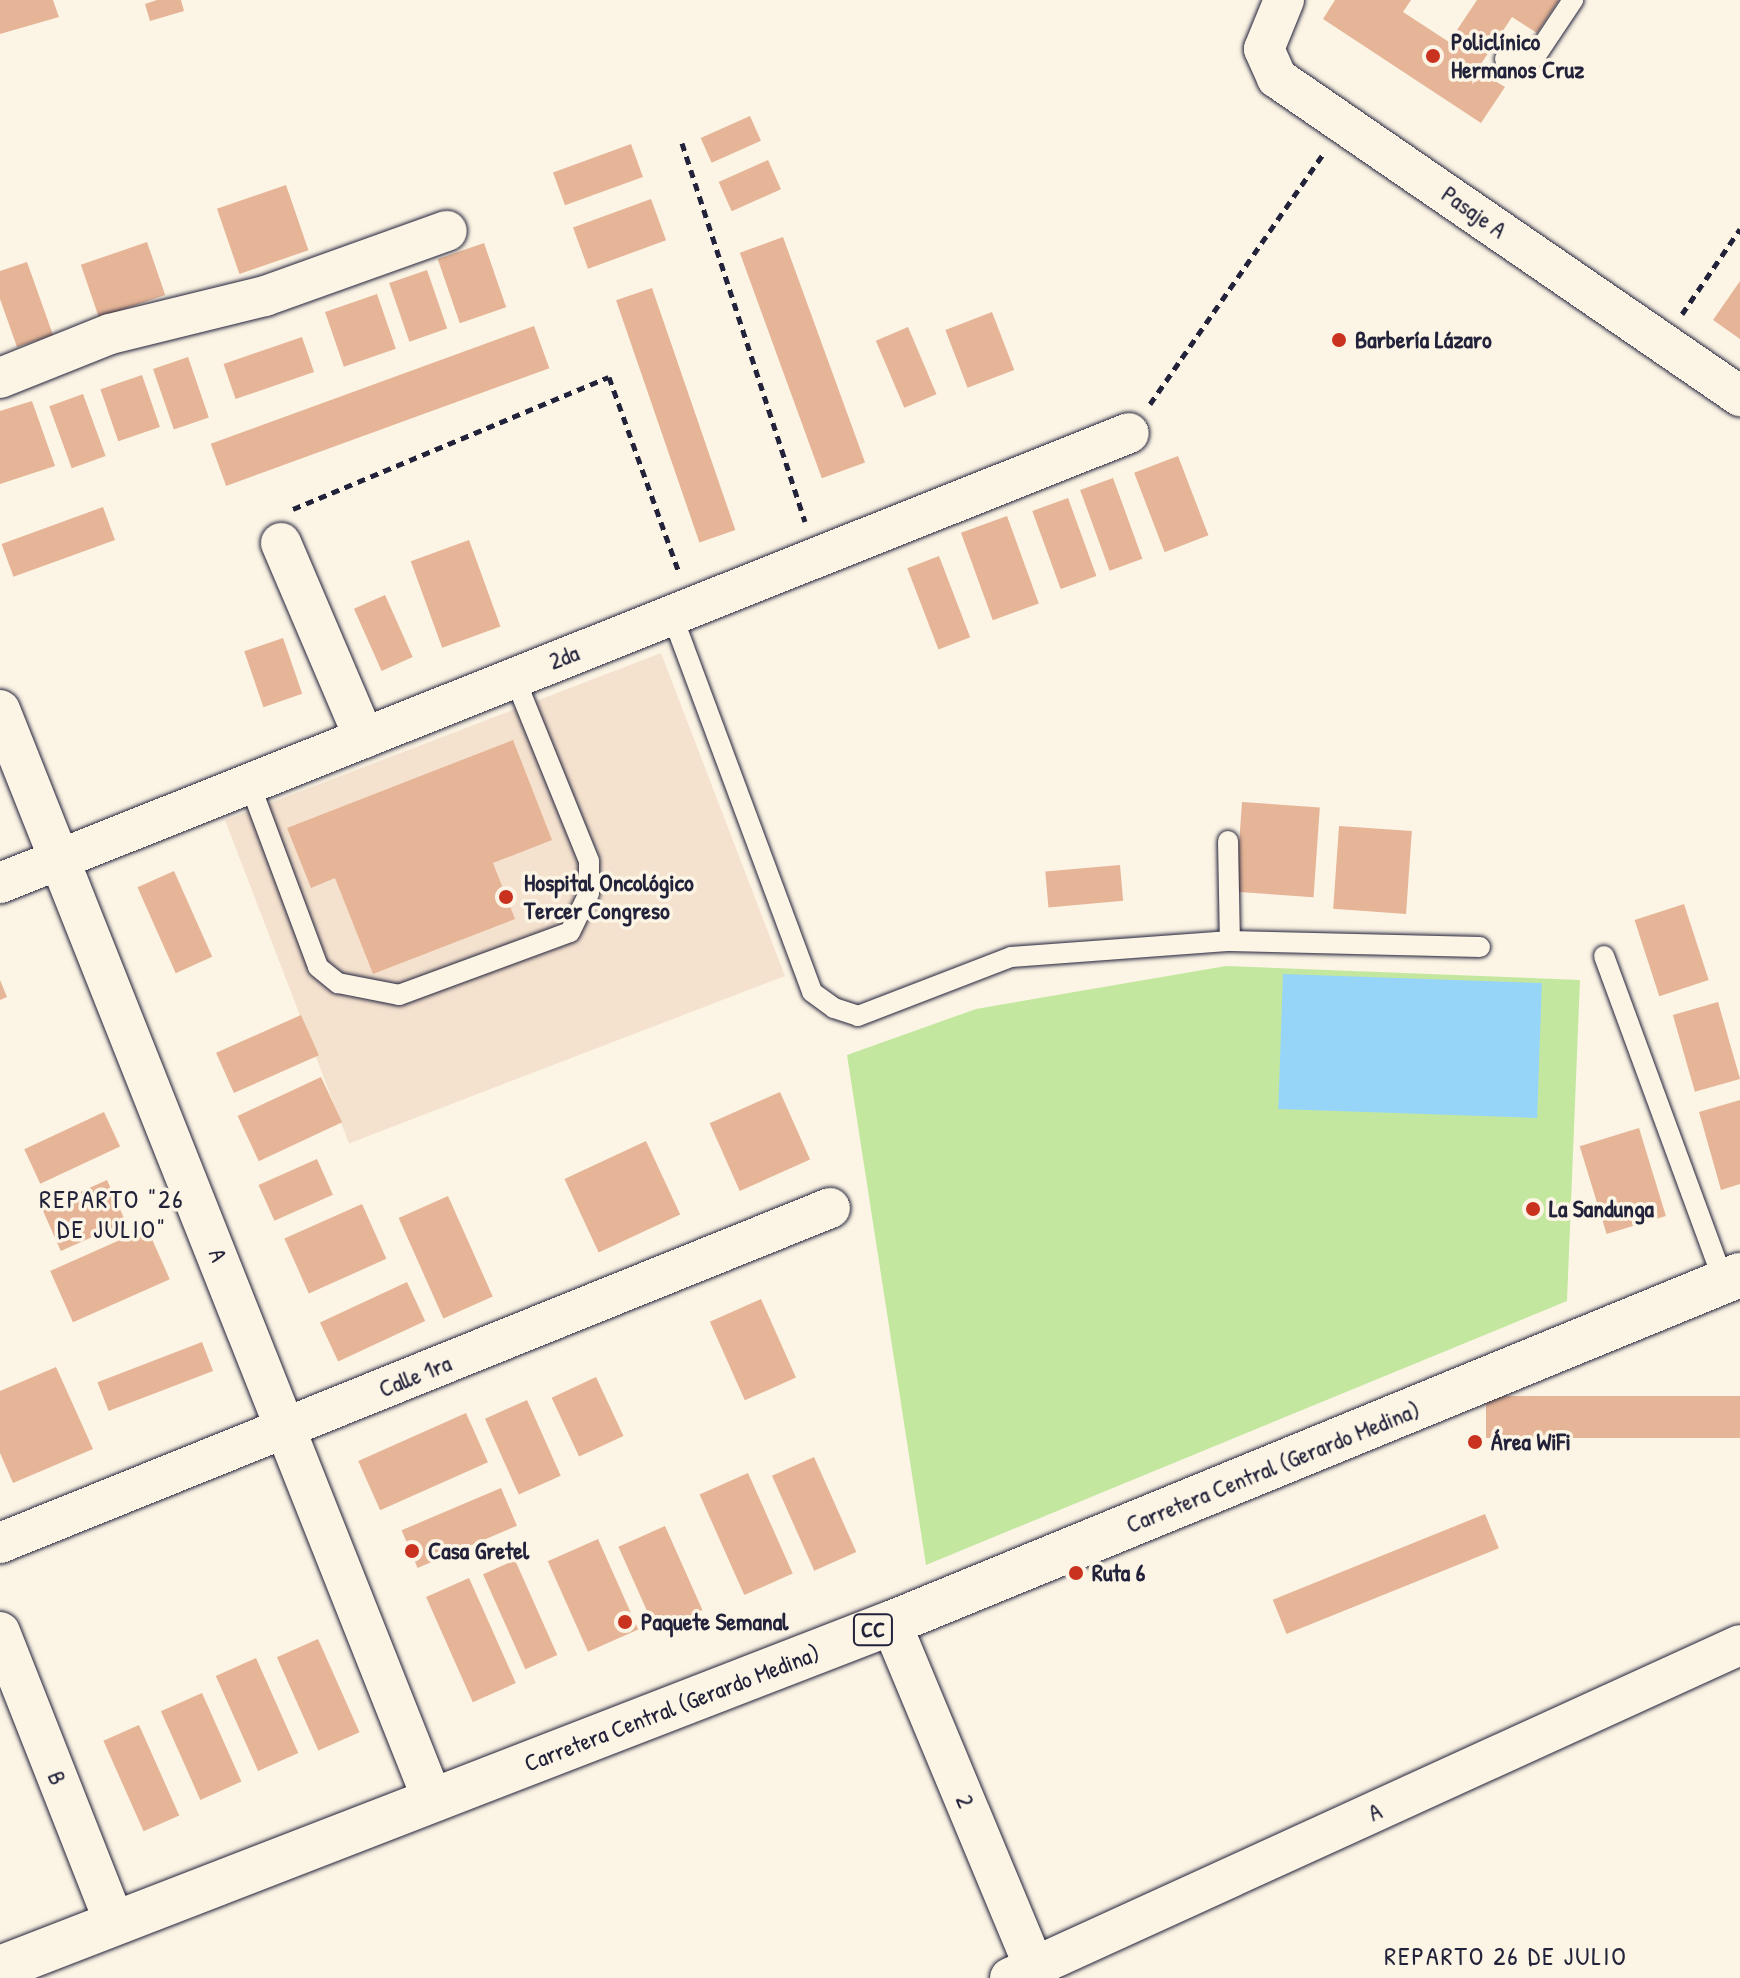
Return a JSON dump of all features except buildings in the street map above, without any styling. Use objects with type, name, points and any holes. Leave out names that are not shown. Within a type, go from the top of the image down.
[{"type":"main road","name":"Carretera Central (Gerardo Medina)","points":[[5,1964],[891,1623],[1732,1278]]},
{"type":"street","name":"Pasaje A","points":[[1284,0],[1267,32],[1267,64],[1277,78],[1740,396]]},
{"type":"street","points":[[0,378],[110,334],[265,296],[447,231]]},
{"type":"street","name":"2da","points":[[0,883],[1129,433]]},
{"type":"street","points":[[281,543],[364,738]]},
{"type":"street","name":"A","points":[[0,710],[433,1801]]},
{"type":"street","name":"Calle 1ra","points":[[0,1543],[830,1208]]},
{"type":"street","name":"2","points":[[891,1623],[1028,1974]]},
{"type":"street","name":"B","points":[[0,1632],[115,1924]]},
{"type":"street","name":"A","points":[[1028,1974],[1740,1645]]},
{"type":"lane","points":[[1505,59],[1535,57],[1573,0]]},
{"type":"lane","points":[[682,612],[812,992],[834,1008],[858,1016],[1011,957],[1230,941],[1480,947]]},
{"type":"lane","points":[[249,782],[318,967],[338,983],[399,995],[570,932],[589,893],[589,861],[514,676]]},
{"type":"lane","points":[[1228,841],[1230,941]]},
{"type":"lane","points":[[1604,956],[1732,1278]]},
{"type":"path","points":[[1129,433],[1346,123]]},
{"type":"path","points":[[682,143],[817,558]]},
{"type":"path","points":[[1662,342],[1740,229]]},
{"type":"path","points":[[281,543],[277,516],[609,377],[682,612]]},
{"type":"shaded area","name":"Hospital Oncológico Tercer Congreso","points":[[661,653],[785,976],[349,1143],[225,820]]},
{"type":"green space","points":[[1226,966],[1580,980],[1567,1301],[926,1565],[847,1055],[976,1009]]},
{"type":"water","points":[[1283,974],[1542,983],[1537,1118],[1278,1109]]},
{"type":"place","name":"Policlínico Hermanos Cruz","points":[[1433,56]]},
{"type":"place","name":"Barbería Lázaro","points":[[1339,340]]},
{"type":"place","name":"Hospital Oncológico Tercer Congreso","points":[[506,897]]},
{"type":"place","name":"La Sandunga","points":[[1533,1209]]},
{"type":"place","name":"Área WiFi","points":[[1475,1442]]},
{"type":"place","name":"Casa Gretel","points":[[412,1551]]},
{"type":"place","name":"Ruta 6","points":[[1076,1573]]},
{"type":"place","name":"Paquete Semanal","points":[[625,1622]]},
{"type":"district","name":"REPARTO \"26 DE JULIO\"","points":[[112,1214]]},
{"type":"district","name":"REPARTO 26 DE JULIO","points":[[1506,1956]]}]
